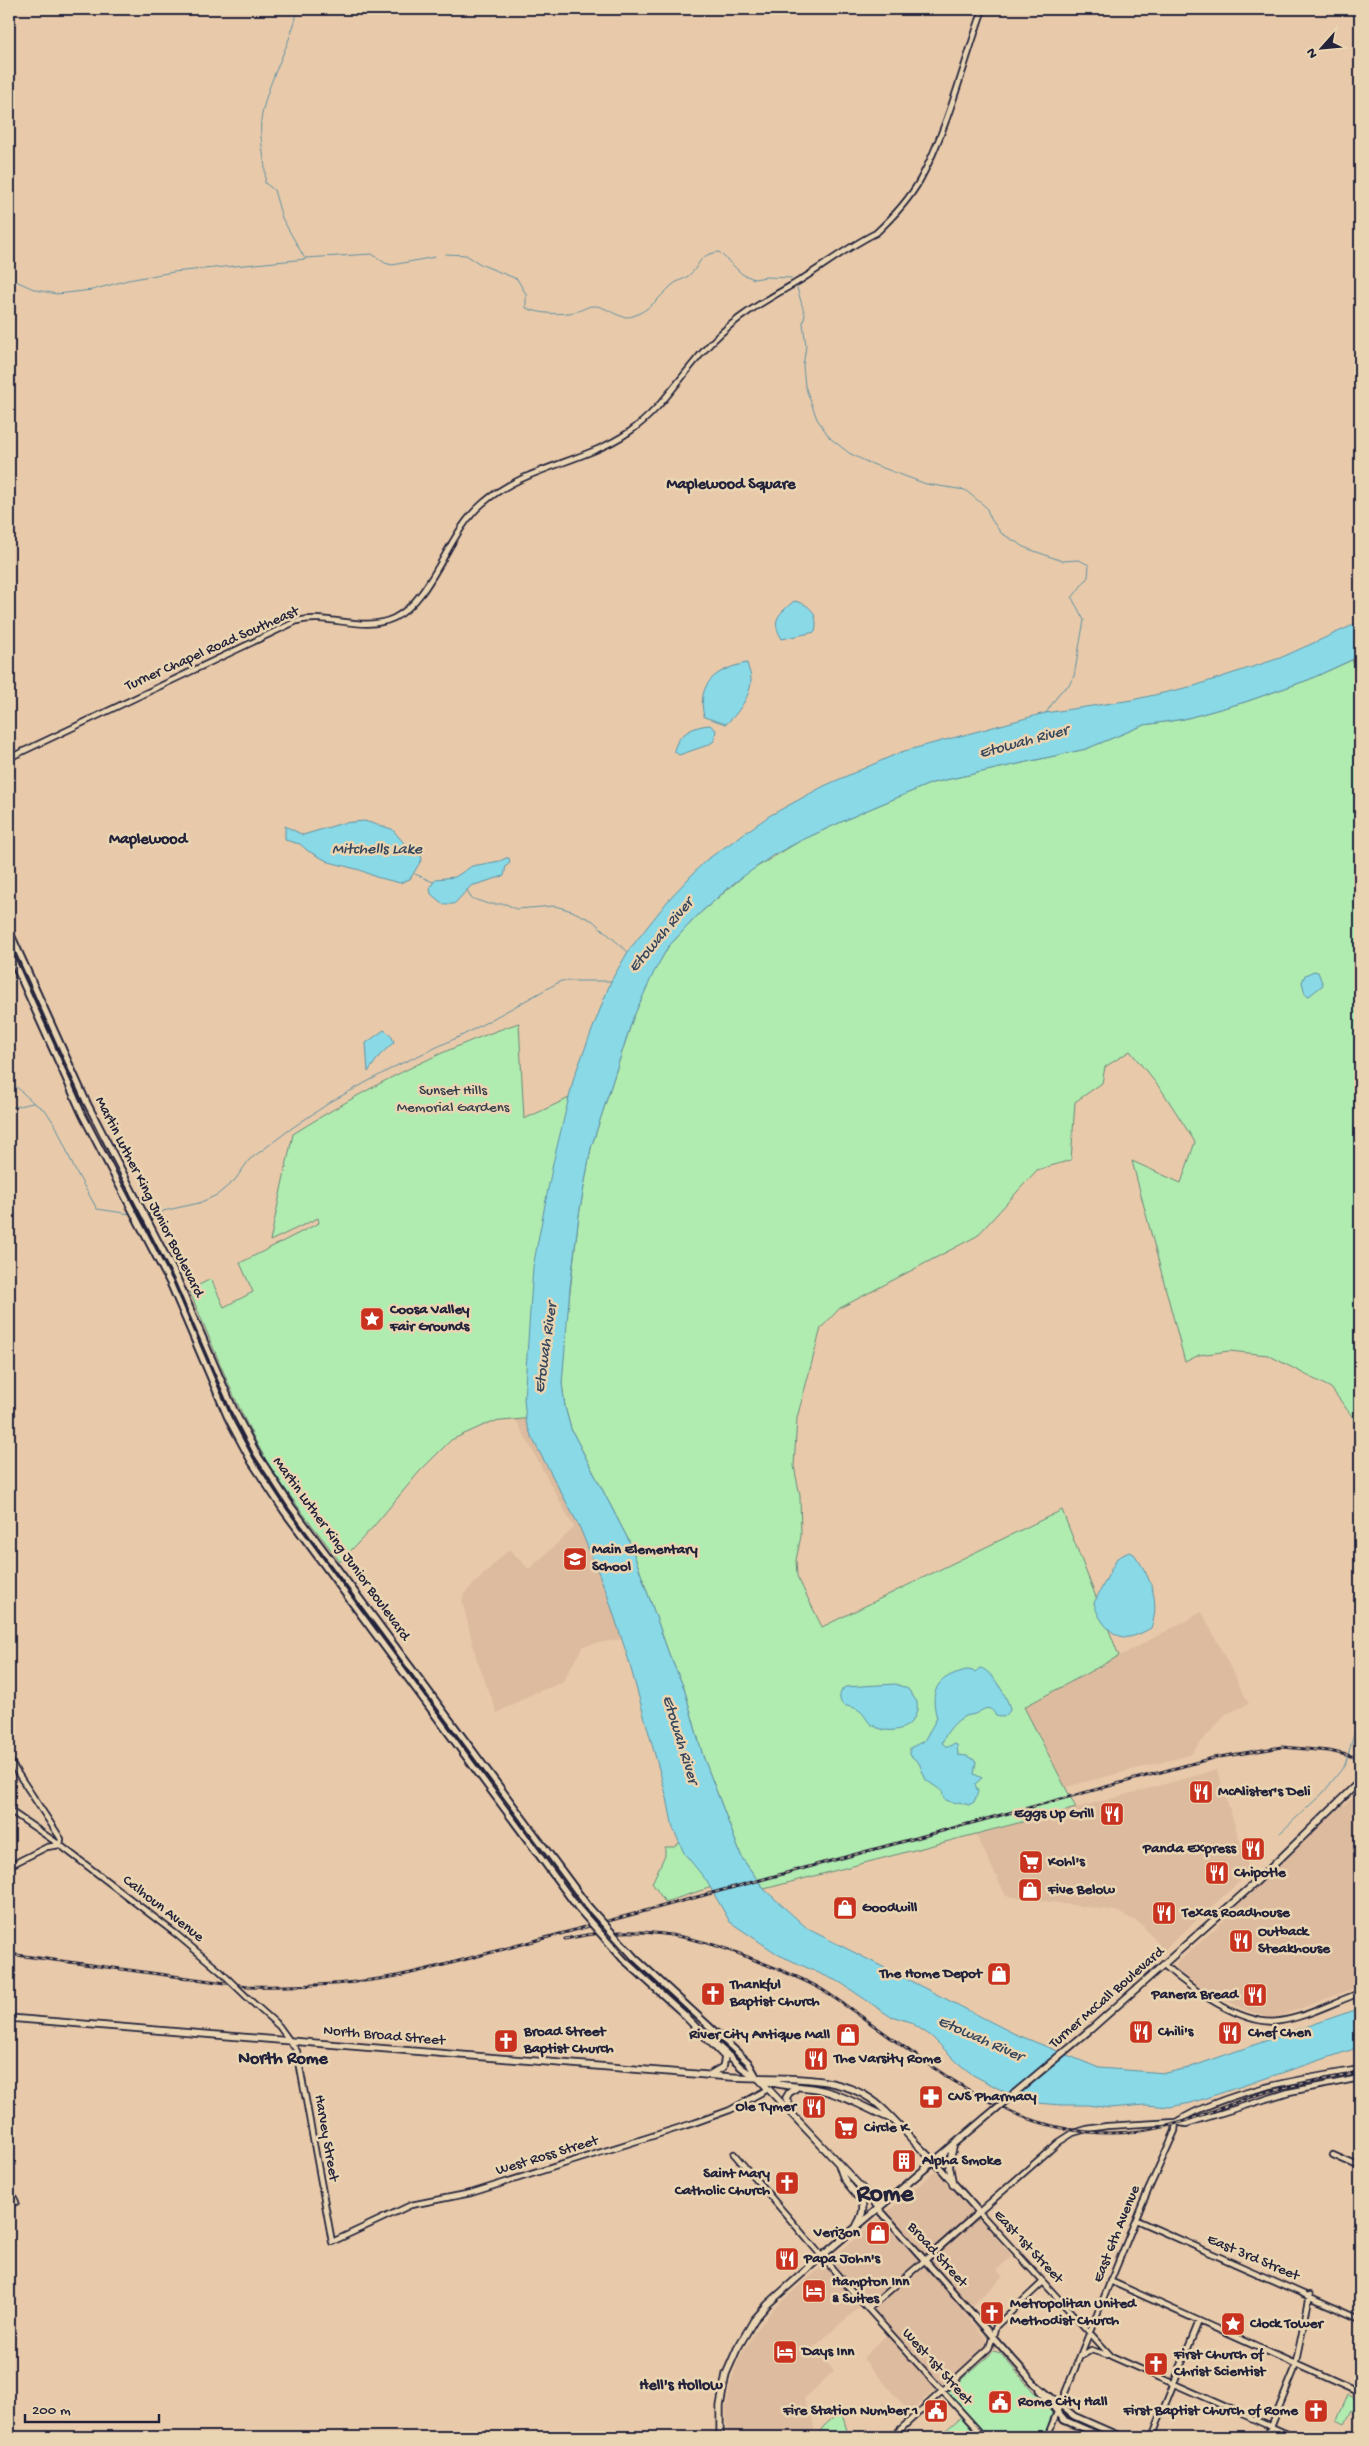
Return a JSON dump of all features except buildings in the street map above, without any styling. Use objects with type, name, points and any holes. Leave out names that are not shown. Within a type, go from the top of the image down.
[{"type":"main road","name":"Martin Luther King Junior Boulevard","points":[[9,930],[89,1108],[161,1244],[227,1396],[257,1454],[291,1506],[588,1906],[634,1957],[748,2062],[758,2078]]},
{"type":"main road","name":"Martin Luther King Junior Boulevard","points":[[9,952],[82,1114],[171,1285],[228,1418],[251,1461],[284,1511],[578,1908],[623,1959],[742,2068],[758,2078],[774,2084],[812,2088],[840,2095],[893,2120]]},
{"type":"main road","name":"Turner McCall Boulevard","points":[[720,2437],[720,2406],[723,2385],[737,2348],[754,2320],[768,2305],[822,2256],[1164,1965],[1264,1876],[1360,1781]]},
{"type":"main road","points":[[684,2015],[725,2057],[723,2067],[711,2074]]},
{"type":"main road","name":"North Broad Street","points":[[9,2018],[758,2078]]},
{"type":"main road","points":[[758,2078],[792,2076],[844,2087],[865,2096],[886,2112],[934,2161]]},
{"type":"main road","name":"Broad Street","points":[[758,2078],[872,2199],[924,2261],[1035,2384],[1064,2420],[1103,2437]]},
{"type":"main road","points":[[795,2116],[786,2098],[789,2093],[798,2087]]},
{"type":"main road","points":[[953,2185],[949,2164],[954,2144]]},
{"type":"main road","name":"East 1st Street","points":[[934,2161],[953,2185],[979,2212]]},
{"type":"main road","points":[[838,2163],[844,2179],[863,2203],[862,2216],[855,2228]]},
{"type":"main road","points":[[924,2261],[979,2212]]},
{"type":"main road","name":"Broad Street","points":[[1035,2384],[1074,2416],[1122,2437]]},
{"type":"street","name":"Turner Chapel Road Southeast","points":[[9,758],[292,623],[320,618],[370,625],[392,619],[407,609],[419,596],[460,528],[486,500],[513,484],[606,445],[628,432],[650,414],[707,347],[735,320],[764,300],[876,233],[887,223],[919,182],[933,153],[983,9]]},
{"type":"street","points":[[9,1760],[61,1839],[60,1845],[47,1847],[9,1866]]},
{"type":"street","name":"Calhoun Avenue","points":[[9,1810],[60,1845],[176,1934],[221,1972],[279,2026],[291,2041]]},
{"type":"street","points":[[1164,1965],[1195,1990],[1235,2011],[1262,2021],[1279,2022],[1360,1993]]},
{"type":"street","name":"Harvey Street","points":[[291,2041],[297,2051],[332,2242]]},
{"type":"street","points":[[1176,2122],[1188,2114],[1259,2090],[1360,2068]]},
{"type":"street","points":[[979,2212],[1067,2136],[1087,2129],[1176,2122],[1186,2124],[1289,2092],[1360,2078]]},
{"type":"street","name":"West Ross Street","points":[[332,2242],[411,2205],[471,2193],[718,2115],[768,2089]]},
{"type":"street","name":"East 6th Avenue","points":[[1047,2437],[1110,2281],[1175,2131],[1176,2122]]},
{"type":"street","name":"West 1st Street","points":[[734,2154],[868,2309],[984,2437]]},
{"type":"street","points":[[1333,2155],[1360,2167]]},
{"type":"street","points":[[9,2188],[16,2202]]},
{"type":"street","name":"East 1st Street","points":[[979,2212],[1111,2356],[1294,2437]]},
{"type":"street","name":"East 3rd Street","points":[[1136,2220],[1310,2295],[1360,2319]]},
{"type":"street","points":[[868,2309],[924,2261]]},
{"type":"street","points":[[1110,2281],[1360,2393]]},
{"type":"street","points":[[892,2437],[989,2348],[996,2326],[1043,2282]]},
{"type":"street","points":[[1267,2437],[1296,2365],[1310,2295]]},
{"type":"street","points":[[1152,2437],[1199,2321]]},
{"type":"street","points":[[1075,2367],[1087,2350],[1111,2356]]},
{"type":"shaded area","name":"Main Elementary School","points":[[534,1418],[648,1634],[583,1646],[562,1683],[534,1693],[497,1713],[476,1657],[462,1600],[464,1594],[509,1549],[529,1569],[574,1528],[516,1420]]},
{"type":"shaded area","points":[[1202,1612],[1249,1704],[1226,1714],[1190,1755],[1066,1787],[1024,1707]]},
{"type":"shaded area","points":[[1217,1770],[1250,1872],[1164,1950],[1141,1924],[1116,1911],[1006,1896],[976,1835]]},
{"type":"shaded area","points":[[1360,1794],[1360,1986],[1273,2019],[1243,2009],[1192,1983],[1176,1971],[1176,1964],[1223,1921],[1263,1876],[1318,1822]]},
{"type":"shaded area","points":[[934,2172],[938,2173],[1012,2256],[997,2270],[1003,2277],[964,2313],[985,2338],[986,2346],[909,2412],[863,2358],[886,2335],[861,2306],[814,2347],[834,2371],[804,2399],[812,2416],[814,2429],[811,2437],[727,2437],[726,2407],[730,2385],[738,2360],[755,2332],[774,2308]]},
{"type":"green space","points":[[1352,660],[1360,677],[1360,1427],[1331,1388],[1268,1355],[1229,1351],[1199,1355],[1185,1362],[1132,1161],[1181,1183],[1195,1142],[1163,1092],[1130,1051],[1105,1067],[1102,1083],[1075,1102],[1071,1160],[1037,1170],[977,1236],[840,1308],[821,1328],[797,1418],[794,1466],[800,1496],[801,1536],[796,1560],[797,1576],[822,1627],[1062,1510],[1119,1656],[1024,1707],[1076,1808],[764,1889],[742,1858],[703,1756],[684,1688],[669,1654],[630,1543],[571,1429],[565,1407],[562,1383],[566,1325],[579,1215],[591,1148],[633,1018],[651,977],[668,947],[699,914],[747,873],[800,841],[865,811],[932,783],[1086,749],[1144,725],[1184,719],[1245,702],[1308,680]]},
{"type":"green space","name":"Coosa Valley Fair Grounds","points":[[519,1023],[524,1119],[582,1092],[534,1418],[491,1422],[451,1440],[419,1472],[374,1526],[340,1562],[292,1499],[266,1460],[235,1398],[189,1290],[211,1279],[224,1307],[253,1292],[240,1263],[319,1223],[318,1218],[270,1241],[293,1134],[347,1101],[431,1058]]},
{"type":"green space","points":[[682,1841],[712,1887],[665,1902],[652,1883],[665,1855],[665,1847],[674,1847]]},
{"type":"green space","name":"Rome City Hall","points":[[994,2351],[1000,2353],[1052,2413],[1044,2437],[987,2437],[947,2392]]},
{"type":"green space","points":[[1348,2395],[1360,2400],[1360,2413],[1352,2410],[1345,2424],[1337,2420]]},
{"type":"green space","points":[[841,2411],[849,2437],[816,2437],[824,2426]]},
{"type":"green space","points":[[961,2417],[978,2437],[938,2437]]},
{"type":"water","points":[[794,601],[800,602],[812,611],[816,620],[815,632],[782,639],[777,627],[778,618]]},
{"type":"water","name":"Etowah River","points":[[1360,622],[1360,656],[1308,680],[1245,702],[1184,719],[1144,725],[1086,749],[932,783],[865,811],[772,856],[734,883],[699,914],[668,947],[654,972],[633,1018],[591,1148],[579,1215],[570,1288],[562,1383],[565,1407],[571,1429],[630,1543],[669,1654],[684,1688],[703,1756],[742,1858],[764,1889],[808,1929],[1013,2033],[1099,2068],[1166,2073],[1188,2068],[1360,2008],[1360,2047],[1191,2103],[1170,2107],[1146,2105],[1109,2108],[1088,2105],[1038,2103],[1009,2094],[973,2075],[931,2036],[910,2022],[888,2015],[841,1983],[779,1955],[730,1922],[706,1880],[684,1853],[673,1828],[667,1798],[628,1658],[606,1591],[579,1526],[532,1438],[526,1422],[524,1399],[533,1267],[553,1163],[574,1077],[611,981],[629,950],[671,897],[705,861],[769,816],[824,786],[901,752],[1045,713],[1132,700],[1194,686],[1280,658]]},
{"type":"water","points":[[747,663],[751,685],[743,704],[735,715],[726,724],[704,717],[703,695],[711,679],[726,669]]},
{"type":"water","points":[[710,725],[716,730],[714,741],[679,755],[674,751],[679,740],[687,732],[698,727]]},
{"type":"water","name":"Mitchells Lake","points":[[364,821],[392,829],[409,849],[420,853],[422,859],[410,879],[400,883],[376,877],[360,870],[329,862],[308,851],[300,844],[285,840],[285,826],[303,835],[343,823]]},
{"type":"water","points":[[509,858],[510,863],[506,866],[504,876],[471,886],[454,904],[443,904],[431,894],[430,887],[436,879],[455,877],[472,866],[500,861]]},
{"type":"water","points":[[1314,971],[1318,972],[1323,985],[1309,996],[1305,994],[1302,982],[1305,975]]},
{"type":"water","points":[[384,1030],[391,1035],[394,1042],[380,1055],[368,1072],[366,1043]]},
{"type":"water","points":[[1129,1552],[1134,1554],[1145,1571],[1152,1589],[1155,1608],[1151,1628],[1134,1636],[1122,1637],[1106,1626],[1098,1614],[1094,1603],[1117,1558]]},
{"type":"water","points":[[980,1668],[989,1673],[999,1685],[1010,1710],[1006,1716],[1002,1717],[996,1716],[994,1712],[987,1708],[965,1716],[951,1727],[946,1735],[942,1743],[947,1747],[954,1744],[957,1745],[958,1755],[967,1756],[976,1761],[974,1774],[982,1778],[975,1784],[978,1792],[974,1802],[969,1805],[958,1802],[955,1804],[944,1799],[942,1791],[926,1780],[919,1763],[910,1755],[910,1748],[924,1741],[937,1718],[934,1697],[942,1680],[956,1673],[967,1670],[975,1672]]},
{"type":"water","points":[[896,1684],[908,1689],[917,1702],[917,1711],[914,1718],[910,1723],[897,1730],[881,1729],[874,1726],[859,1710],[843,1705],[840,1700],[840,1693],[845,1687]]},
{"type":"waterway","points":[[298,9],[295,22],[265,100],[261,131],[265,183],[274,190],[282,218],[304,257]]},
{"type":"waterway","points":[[446,254],[466,255],[482,265],[517,279],[526,294],[526,308],[537,312],[550,313],[575,312],[588,307],[598,306],[617,315],[633,316],[649,307],[673,284],[688,276],[706,255],[712,253],[719,252],[742,274],[754,279],[766,277],[792,278]]},
{"type":"waterway","points":[[9,278],[36,290],[57,294],[92,290],[128,280],[173,272],[305,258],[372,254],[385,263],[392,265],[435,257]]},
{"type":"waterway","points":[[797,288],[805,315],[803,323],[806,346],[803,366],[805,386],[817,419],[830,438],[849,453],[867,462],[926,484],[965,490],[986,507],[991,519],[1001,533],[1026,548],[1062,561],[1079,560],[1089,565],[1088,577],[1072,598],[1084,620],[1074,676],[1069,685],[1060,692],[1046,713]]},
{"type":"waterway","points":[[415,874],[433,882]]},
{"type":"waterway","name":"Etowah River","points":[[467,890],[471,898],[488,904],[506,904],[516,909],[555,906],[572,911],[593,921],[628,952]]},
{"type":"waterway","points":[[147,1213],[159,1217],[163,1211],[199,1203],[217,1195],[235,1180],[249,1160],[332,1101],[396,1066],[465,1034],[561,981],[611,981]]},
{"type":"waterway","points":[[9,1080],[34,1103],[46,1111],[57,1128],[74,1168],[97,1209],[131,1214]]},
{"type":"waterway","points":[[9,1108],[33,1103]]},
{"type":"waterway","points":[[1280,1833],[1323,1793],[1345,1765],[1360,1714]]},
{"type":"railway","points":[[9,1954],[248,1986],[323,1985],[379,1979],[451,1963],[1213,1758],[1282,1747],[1329,1751],[1360,1758]]},
{"type":"railway","points":[[565,1939],[590,1934],[638,1932],[685,1938],[731,1951],[788,1973],[821,1989],[940,2072],[980,2096],[1021,2116],[1065,2129],[1112,2133],[1163,2127],[1270,2091],[1360,2073]]},
{"type":"place","name":"Coosa Valley Fair Grounds","points":[[372,1319]]},
{"type":"place","name":"Main Elementary School","points":[[575,1559]]},
{"type":"place","name":"McAlister's Deli","points":[[1201,1792]]},
{"type":"place","name":"Eggs Up Grill","points":[[1112,1814]]},
{"type":"place","name":"Panda Express","points":[[1253,1849]]},
{"type":"place","name":"Kohl's","points":[[1031,1862]]},
{"type":"place","name":"Chipotle","points":[[1217,1873]]},
{"type":"place","name":"Five Below","points":[[1030,1890]]},
{"type":"place","name":"Goodwill","points":[[845,1908]]},
{"type":"place","name":"Texas Roadhouse","points":[[1164,1913]]},
{"type":"place","name":"Outback Steakhouse","points":[[1241,1941]]},
{"type":"place","name":"The Home Depot","points":[[999,1974]]},
{"type":"place","name":"Thankful Baptist Church","points":[[713,1994]]},
{"type":"place","name":"Panera Bread","points":[[1255,1995]]},
{"type":"place","name":"Chili's","points":[[1141,2032]]},
{"type":"place","name":"Chef Chen","points":[[1230,2033]]},
{"type":"place","name":"River City Antique Mall","points":[[848,2035]]},
{"type":"place","name":"Broad Street Baptist Church","points":[[506,2041]]},
{"type":"place","name":"The Varsity Rome","points":[[816,2059]]},
{"type":"place","name":"CVS Pharmacy","points":[[931,2097]]},
{"type":"place","name":"Ole Tymer","points":[[814,2107]]},
{"type":"place","name":"Circle K","points":[[846,2128]]},
{"type":"place","name":"Alpha Smoke","points":[[904,2161]]},
{"type":"place","name":"Saint Mary Catholic Church","points":[[787,2183]]},
{"type":"place","name":"Verizon","points":[[878,2233]]},
{"type":"place","name":"Papa John's","points":[[787,2259]]},
{"type":"place","name":"Hampton Inn & Suites","points":[[814,2291]]},
{"type":"place","name":"Metropolitan United Methodist Church","points":[[992,2313]]},
{"type":"place","name":"Clock Tower","points":[[1233,2324]]},
{"type":"place","name":"Days Inn","points":[[785,2352]]},
{"type":"place","name":"First Church of Christ Scientist","points":[[1156,2364]]},
{"type":"place","name":"Rome City Hall","points":[[1000,2402]]},
{"type":"place","name":"Fire Station Number 1","points":[[936,2411]]},
{"type":"place","name":"First Baptist Church of Rome","points":[[1316,2411]]},
{"type":"district","name":"Maplewood Square","points":[[731,485]]},
{"type":"district","name":"Maplewood","points":[[148,840]]},
{"type":"district","name":"North Rome","points":[[283,2059]]},
{"type":"district","name":"Rome","points":[[885,2195]]},
{"type":"district","name":"Hell's Hollow","points":[[681,2386]]},
{"type":"park label","name":"Sunset Hills Memorial Gardens","points":[[453,1100]]}]
